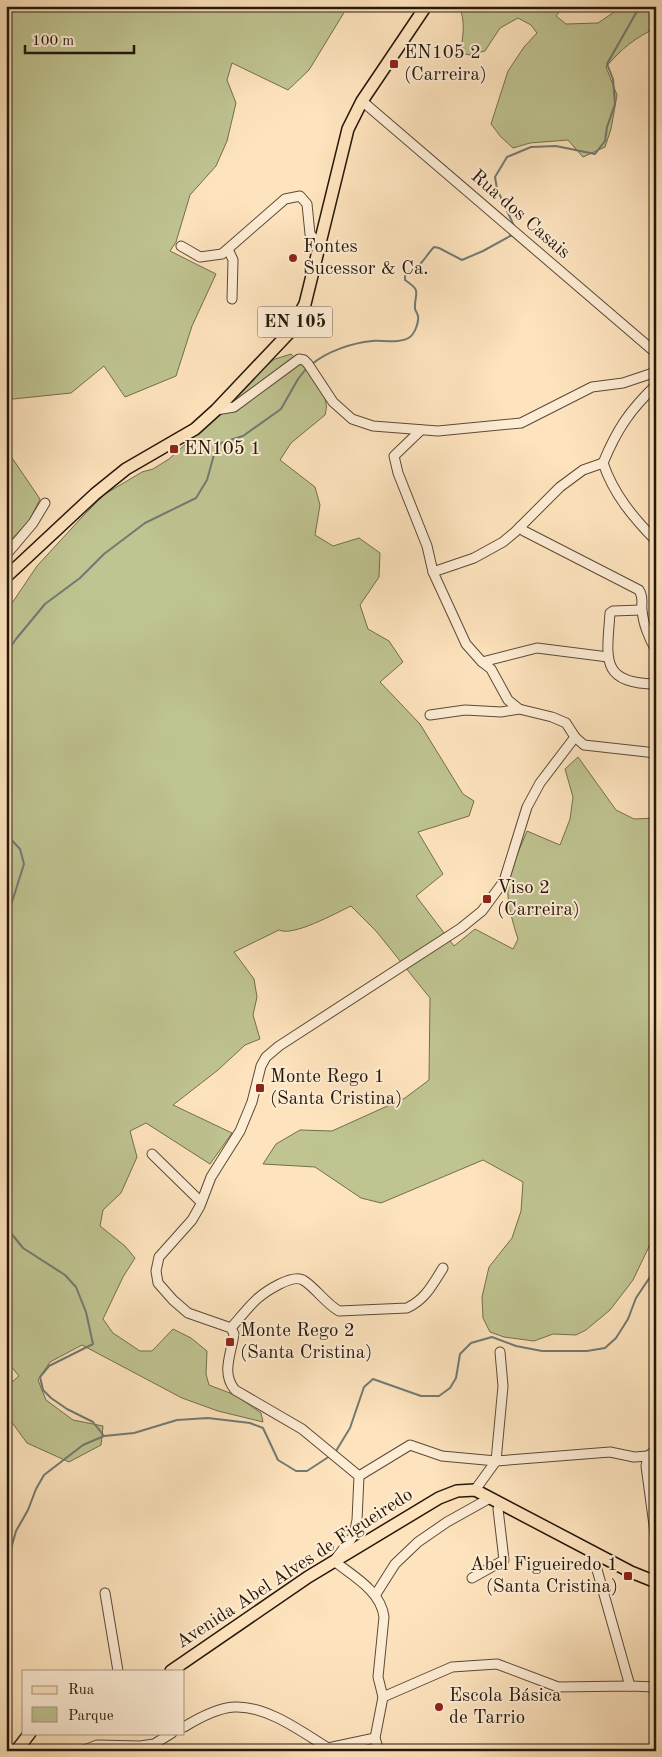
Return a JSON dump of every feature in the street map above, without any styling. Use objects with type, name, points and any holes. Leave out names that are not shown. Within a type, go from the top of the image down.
[{"type":"main road","name":"EN 105","points":[[6,581],[95,494],[126,469],[195,429],[216,410],[288,334],[305,304],[348,129],[362,101],[426,6]]},
{"type":"main road","name":"EN 105","points":[[6,577],[38,549]]},
{"type":"main road","points":[[475,1490],[631,1572],[656,1582]]},
{"type":"main road","name":"Avenida Abel Alves de Figueiredo","points":[[172,1670],[334,1561],[439,1498],[457,1491],[475,1490]]},
{"type":"main road","points":[[16,1751],[29,1734]]},
{"type":"street","name":"Rua dos Casais","points":[[362,101],[656,353]]},
{"type":"street","points":[[181,246],[200,257],[222,254],[285,199],[300,196],[307,204],[310,234],[320,245]]},
{"type":"street","points":[[228,249],[233,260],[232,299]]},
{"type":"street","points":[[216,410],[234,407],[299,359],[304,360],[309,366],[333,402],[352,418],[373,426],[438,431],[521,423],[592,387],[623,383],[656,372]]},
{"type":"street","points":[[656,385],[636,404],[614,437],[604,463],[609,480],[629,512],[656,541]]},
{"type":"street","points":[[421,430],[394,456],[398,473],[427,546],[433,572],[466,644],[491,669],[508,700],[519,709]]},
{"type":"street","points":[[433,572],[474,558],[503,542],[560,487],[583,470],[604,463]]},
{"type":"street","points":[[6,556],[33,523],[45,503]]},
{"type":"street","points":[[520,527],[524,532],[639,590],[643,596],[642,610],[647,630],[656,650]]},
{"type":"street","points":[[642,610],[613,611],[610,613],[608,657],[610,667],[620,677],[635,683],[656,684]]},
{"type":"street","points":[[482,662],[537,648],[608,657]]},
{"type":"street","points":[[430,716],[465,710],[501,712],[519,709],[552,717],[566,723],[575,737],[584,744],[656,752]]},
{"type":"street","points":[[359,1476],[302,1429],[235,1390],[229,1382],[227,1368],[234,1334],[230,1328],[188,1313],[173,1300],[158,1283],[156,1271],[159,1257],[192,1220],[202,1202],[211,1177],[240,1131],[252,1102],[261,1066],[266,1058],[280,1046],[461,928],[482,911],[504,882],[527,807],[540,783],[575,737]]},
{"type":"street","points":[[152,1154],[202,1202]]},
{"type":"street","points":[[230,1328],[258,1298],[290,1280],[300,1278],[330,1306],[339,1311],[407,1308],[417,1304],[427,1294],[443,1268]]},
{"type":"street","points":[[475,1490],[496,1461],[503,1386],[500,1352]]},
{"type":"street","points":[[359,1476],[410,1445],[442,1456],[496,1461],[610,1452],[634,1457],[648,1456],[656,1450]]},
{"type":"street","points":[[648,1456],[646,1466],[656,1535]]},
{"type":"street","points":[[359,1476],[357,1520],[354,1535],[334,1561],[376,1594],[383,1607],[384,1617],[378,1677],[383,1697],[375,1738],[379,1751]]},
{"type":"street","points":[[376,1594],[395,1564],[418,1542],[447,1522],[490,1498]]},
{"type":"street","points":[[472,1578],[504,1560],[498,1509],[501,1504]]},
{"type":"street","points":[[592,1552],[630,1686]]},
{"type":"street","points":[[105,1593],[118,1670]]},
{"type":"street","points":[[383,1697],[452,1668],[497,1664],[558,1687],[656,1687]]},
{"type":"street","points":[[185,1725],[199,1718],[232,1707],[254,1708],[292,1725],[328,1748],[375,1738]]},
{"type":"street","points":[[82,1751],[97,1745],[155,1748],[171,1734]]},
{"type":"green space","points":[[6,6],[348,6],[309,70],[288,90],[232,63],[227,80],[236,103],[227,141],[216,166],[190,195],[176,242],[170,251],[216,274],[192,326],[176,376],[125,397],[104,366],[71,393],[13,399],[6,404]]},
{"type":"green space","points":[[459,6],[564,6],[556,16],[566,24],[598,23],[623,6],[650,11],[656,17],[656,28],[629,44],[606,67],[617,95],[611,129],[605,147],[583,157],[568,140],[530,143],[513,148],[501,137],[491,124],[508,71],[524,47],[537,33],[531,25],[518,18],[500,28],[485,51],[470,55],[460,53],[463,24]]},
{"type":"green space","points":[[291,354],[321,390],[326,409],[325,415],[291,443],[280,460],[315,487],[320,505],[315,535],[333,546],[359,538],[380,553],[379,577],[360,605],[368,629],[389,641],[403,662],[380,682],[420,724],[463,794],[474,801],[469,816],[418,832],[443,874],[416,896],[454,946],[475,929],[513,949],[518,939],[508,897],[508,884],[511,872],[527,831],[560,845],[570,819],[573,797],[565,769],[578,757],[616,810],[634,819],[656,818],[656,1232],[633,1280],[610,1310],[586,1330],[576,1335],[553,1334],[534,1341],[504,1337],[490,1332],[483,1318],[482,1297],[489,1267],[512,1238],[521,1211],[523,1182],[483,1160],[381,1203],[361,1198],[315,1167],[263,1164],[276,1144],[300,1130],[332,1131],[405,1098],[429,1080],[430,998],[376,931],[351,906],[304,927],[294,930],[279,930],[234,952],[254,979],[257,997],[253,1015],[260,1039],[245,1045],[218,1070],[173,1105],[232,1133],[210,1164],[146,1123],[130,1131],[137,1157],[121,1193],[103,1210],[100,1226],[125,1246],[135,1258],[123,1277],[103,1319],[113,1333],[140,1351],[152,1351],[173,1329],[191,1338],[207,1351],[206,1374],[209,1385],[235,1395],[261,1413],[263,1422],[218,1411],[182,1398],[82,1345],[50,1362],[38,1380],[46,1400],[73,1420],[103,1426],[101,1445],[69,1462],[27,1443],[6,1413],[6,1387],[19,1376],[10,1365],[6,1364],[6,612],[37,566],[105,494],[142,472],[153,469],[169,459],[207,425],[258,372],[275,359]]},
{"type":"green space","points":[[6,449],[40,499],[29,521],[6,545]]},
{"type":"waterway","points":[[515,228],[497,189],[495,177],[507,157],[531,147],[556,146],[595,154],[605,141],[607,127],[615,104],[613,79],[607,64],[640,6]]},
{"type":"waterway","points":[[312,364],[325,355],[348,346],[372,341],[401,340],[410,337],[418,321],[415,309],[416,290],[405,280],[405,276],[419,265],[434,247],[462,260],[512,235]]},
{"type":"waterway","points":[[6,654],[45,604],[80,578],[104,554],[145,523],[196,498],[207,480],[215,451],[221,443],[243,436],[281,409],[306,369]]},
{"type":"waterway","points":[[6,834],[20,849],[24,864],[6,921]]},
{"type":"waterway","points":[[6,1227],[23,1248],[65,1275],[76,1287],[86,1312],[93,1344],[49,1366],[40,1377],[43,1390],[51,1398],[67,1409],[93,1422],[104,1436],[83,1445],[44,1475],[16,1531],[6,1567]]},
{"type":"waterway","points":[[336,1451],[350,1428],[364,1387],[373,1379],[421,1396],[439,1396],[450,1388],[456,1378],[460,1354],[471,1343],[492,1337],[516,1346],[542,1351],[587,1351],[605,1348],[616,1338],[628,1319],[636,1298],[656,1268]]},
{"type":"waterway","points":[[104,1436],[134,1433],[177,1420],[208,1418],[250,1423],[263,1428],[278,1460],[296,1471],[307,1471],[330,1456]]},
{"type":"place","name":"EN105 2 (Carreira)","points":[[394,64]]},
{"type":"place","name":"Fontes Sucessor & Ca.","points":[[293,258]]},
{"type":"place","name":"EN105 1","points":[[174,449]]},
{"type":"place","name":"Viso 2 (Carreira)","points":[[487,899]]},
{"type":"place","name":"Monte Rego 1 (Santa Cristina)","points":[[260,1088]]},
{"type":"place","name":"Monte Rego 2 (Santa Cristina)","points":[[230,1342]]},
{"type":"place","name":"Abel Figueiredo 1 (Santa Cristina)","points":[[628,1576]]},
{"type":"place","name":"Escola Básica de Tarrio","points":[[439,1707]]}]
